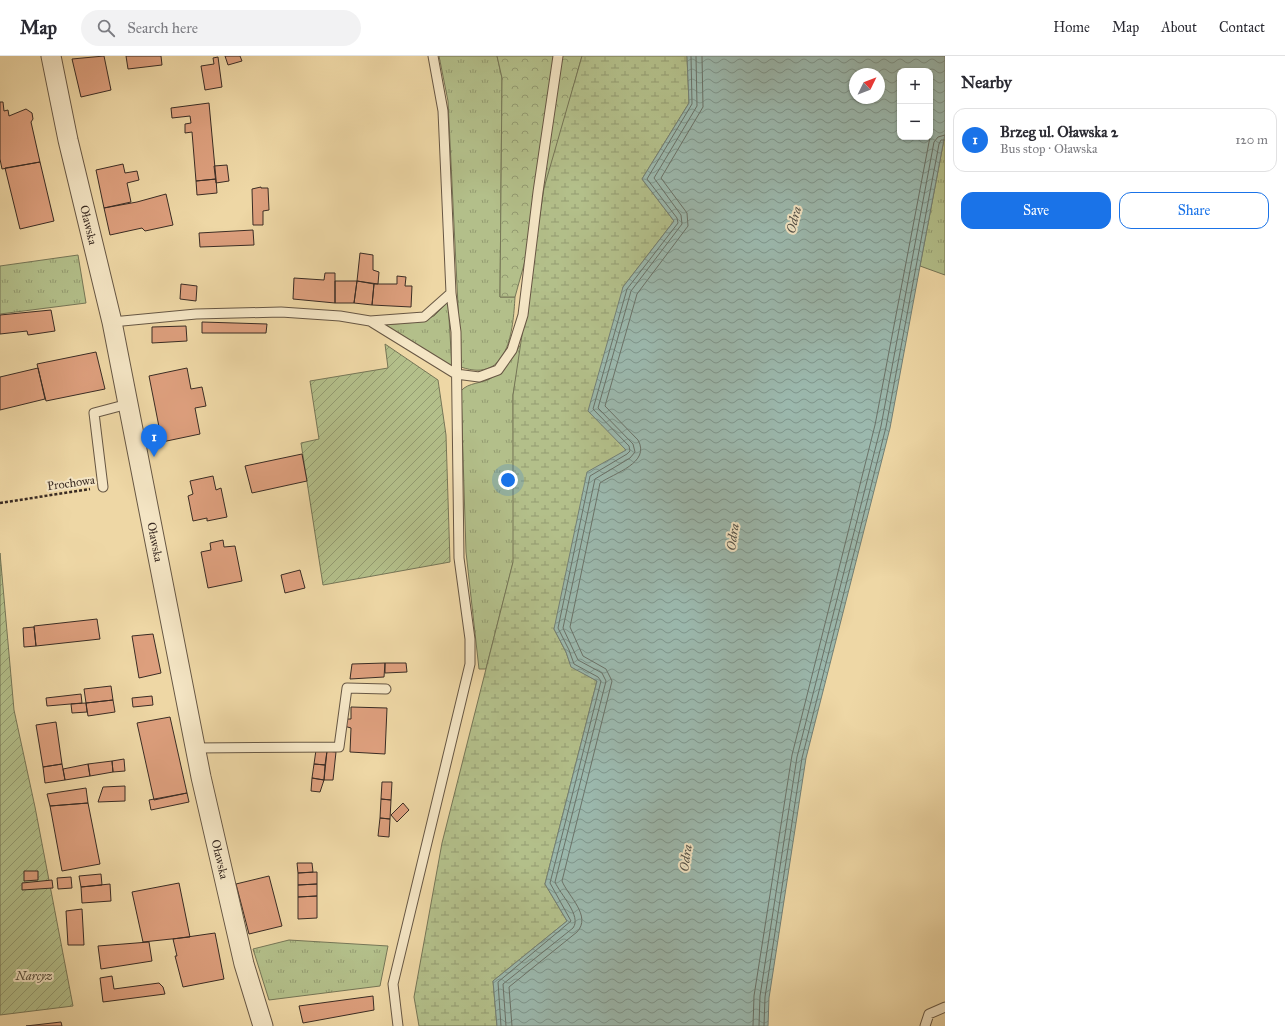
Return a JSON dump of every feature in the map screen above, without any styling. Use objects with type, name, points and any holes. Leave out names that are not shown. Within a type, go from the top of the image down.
[{"type":"street","name":"Oławska","points":[[51,56],[68,140],[112,322],[196,748],[244,964],[263,1026]]},
{"type":"lane","points":[[398,1026],[393,984],[470,664],[470,639],[459,558],[456,332],[451,293],[443,111],[433,56]]},
{"type":"lane","points":[[370,321],[456,374],[479,377],[498,370],[512,350],[523,315],[538,192],[558,56]]},
{"type":"lane","points":[[112,322],[196,314],[282,312],[340,316],[370,321],[424,317],[451,293]]},
{"type":"lane","points":[[104,487],[94,413],[128,404]]},
{"type":"lane","points":[[196,748],[339,747],[347,688],[386,689]]},
{"type":"lane","points":[[925,1026],[929,1014],[945,1007]]},
{"type":"path","name":"Prochowa","points":[[0,503],[104,487]]},
{"type":"green space","points":[[439,56],[497,56],[502,78],[500,297],[515,297],[514,310],[510,338],[499,361],[489,368],[477,370],[461,367],[448,101]]},
{"type":"green space","points":[[497,56],[582,56],[515,297],[500,297],[502,78]]},
{"type":"green space","points":[[582,56],[687,56],[689,103],[642,179],[674,221],[623,287],[626,450],[554,629],[566,652],[571,666],[597,681],[545,884],[567,921],[493,981],[497,1026],[419,1026],[414,997],[442,843],[513,562],[513,395],[544,188]]},
{"type":"green space","points":[[945,134],[945,275],[920,266]]},
{"type":"green space","points":[[78,255],[86,303],[0,314],[0,266]]},
{"type":"green space","points":[[448,302],[452,367],[382,325],[418,322],[434,316]]},
{"type":"green space","points":[[522,343],[513,395],[514,559],[486,669],[479,669],[466,552],[461,391],[472,384],[485,381],[497,374],[505,366]]},
{"type":"green space","points":[[385,344],[438,380],[446,435],[450,562],[323,585],[301,443],[319,439],[310,381],[388,368]]},
{"type":"green space","name":"Narcyz","points":[[0,553],[14,710],[35,807],[73,1006],[0,1015]]},
{"type":"green space","points":[[289,940],[388,946],[380,986],[269,1000],[253,949]]},
{"type":"water","name":"Odra","points":[[687,56],[945,56],[945,134],[890,428],[806,758],[769,998],[768,1026],[497,1026],[493,981],[567,921],[545,884],[597,681],[571,667],[566,652],[554,629],[587,472],[626,450],[588,411],[623,287],[674,221],[642,179],[689,103]]},
{"type":"building","points":[[104,56],[111,90],[81,97],[72,59]]},
{"type":"building","points":[[126,56],[161,56],[162,65],[128,69]]},
{"type":"building","points":[[225,56],[240,56],[242,61],[228,65]]},
{"type":"building","points":[[218,57],[222,87],[205,90],[201,66],[214,64],[213,58]]},
{"type":"building","points":[[0,102],[3,102],[4,111],[8,110],[9,116],[26,109],[32,113],[33,119],[31,122],[40,162],[2,169],[0,159]]},
{"type":"building","points":[[209,103],[216,179],[196,181],[192,132],[185,133],[185,124],[191,123],[190,116],[172,118],[171,108]]},
{"type":"building","points":[[40,162],[54,221],[20,229],[5,168]]},
{"type":"building","points":[[123,164],[125,173],[137,171],[139,180],[127,183],[131,202],[104,208],[96,170]]},
{"type":"building","points":[[227,165],[229,181],[216,183],[214,166]]},
{"type":"building","points":[[216,179],[217,193],[197,195],[196,181]]},
{"type":"building","points":[[261,187],[268,188],[269,210],[263,211],[263,225],[253,225],[252,189]]},
{"type":"building","points":[[166,194],[173,225],[145,231],[142,228],[110,235],[104,208],[137,202]]},
{"type":"building","points":[[253,230],[254,245],[200,247],[199,233]]},
{"type":"building","points":[[360,253],[373,255],[373,270],[379,272],[378,284],[357,281]]},
{"type":"building","points":[[325,273],[335,273],[335,303],[293,299],[294,278],[324,280]]},
{"type":"building","points":[[397,276],[406,277],[405,286],[412,286],[411,307],[372,305],[374,284],[397,284]]},
{"type":"building","points":[[335,281],[357,281],[354,303],[335,303]]},
{"type":"building","points":[[357,281],[374,284],[372,305],[354,303]]},
{"type":"building","points":[[181,284],[197,286],[196,301],[180,299]]},
{"type":"building","points":[[51,310],[55,331],[28,335],[27,331],[0,334],[0,315]]},
{"type":"building","points":[[202,322],[267,324],[266,333],[202,333]]},
{"type":"building","points":[[186,326],[187,341],[152,343],[152,327]]},
{"type":"building","points":[[96,352],[105,389],[46,401],[37,364]]},
{"type":"building","points":[[38,368],[45,399],[0,410],[0,377]]},
{"type":"building","points":[[187,368],[191,389],[202,387],[206,406],[195,408],[200,434],[162,442],[149,376]]},
{"type":"building","points":[[302,454],[307,481],[252,493],[245,466]]},
{"type":"building","points":[[213,476],[216,490],[221,488],[227,517],[207,521],[207,518],[193,521],[188,496],[193,494],[190,481]]},
{"type":"building","points":[[223,540],[224,547],[235,546],[242,581],[208,588],[201,552],[211,550],[210,543]]},
{"type":"building","points":[[300,570],[305,588],[285,593],[281,575]]},
{"type":"building","points":[[97,619],[100,639],[36,646],[34,626]]},
{"type":"building","points":[[34,627],[36,646],[24,647],[23,628]]},
{"type":"building","points":[[153,634],[161,673],[139,678],[132,636]]},
{"type":"building","points":[[385,663],[384,677],[350,679],[352,664]]},
{"type":"building","points":[[385,663],[406,663],[407,672],[385,673]]},
{"type":"building","points":[[111,686],[113,700],[86,703],[84,689]]},
{"type":"building","points":[[81,694],[82,703],[47,706],[46,698]]},
{"type":"building","points":[[152,696],[153,705],[133,707],[132,698]]},
{"type":"building","points":[[113,700],[115,712],[88,716],[86,703]]},
{"type":"building","points":[[86,703],[87,712],[72,713],[71,704]]},
{"type":"building","points":[[351,707],[387,708],[385,754],[350,752],[351,728],[344,726],[347,719],[351,719]]},
{"type":"building","points":[[170,717],[187,793],[154,800],[137,723]]},
{"type":"building","points":[[56,722],[62,764],[43,767],[36,725]]},
{"type":"building","points":[[316,750],[327,751],[325,765],[314,764]]},
{"type":"building","points":[[327,751],[336,752],[333,780],[324,780]]},
{"type":"building","points":[[124,759],[125,771],[113,772],[112,761]]},
{"type":"building","points":[[112,761],[113,772],[90,776],[88,764]]},
{"type":"building","points":[[62,764],[65,780],[45,783],[43,767]]},
{"type":"building","points":[[88,764],[90,776],[65,780],[63,769]]},
{"type":"building","points":[[314,764],[325,765],[324,780],[312,778]]},
{"type":"building","points":[[312,778],[324,780],[320,792],[311,791]]},
{"type":"building","points":[[382,782],[392,782],[391,800],[381,799]]},
{"type":"building","points":[[125,786],[125,801],[98,802],[103,787]]},
{"type":"building","points":[[86,788],[88,803],[50,806],[47,794]]},
{"type":"building","points":[[187,793],[189,802],[151,810],[149,800]]},
{"type":"building","points":[[381,799],[391,800],[390,819],[380,818]]},
{"type":"building","points":[[88,803],[100,864],[62,871],[50,806]]},
{"type":"building","points":[[403,803],[409,810],[397,822],[391,815]]},
{"type":"building","points":[[380,818],[390,819],[389,837],[378,836]]},
{"type":"building","points":[[297,863],[312,863],[313,872],[298,873]]},
{"type":"building","points":[[24,871],[38,871],[38,880],[24,881]]},
{"type":"building","points":[[317,872],[317,884],[298,885],[298,873]]},
{"type":"building","points":[[101,874],[102,885],[81,887],[79,876]]},
{"type":"building","points":[[269,876],[282,926],[249,934],[236,884]]},
{"type":"building","points":[[71,877],[72,888],[58,889],[57,878]]},
{"type":"building","points":[[52,880],[53,888],[22,890],[22,883]]},
{"type":"building","points":[[179,883],[190,937],[143,942],[132,892]]},
{"type":"building","points":[[110,884],[111,901],[82,903],[81,887]]},
{"type":"building","points":[[317,884],[317,896],[298,897],[298,885]]},
{"type":"building","points":[[317,896],[317,918],[298,919],[298,897]]},
{"type":"building","points":[[82,909],[84,945],[68,945],[66,911]]},
{"type":"building","points":[[215,933],[224,979],[183,987],[175,956],[177,956],[173,939]]},
{"type":"building","points":[[149,942],[152,961],[101,969],[98,946]]},
{"type":"building","points":[[112,976],[114,989],[159,983],[163,987],[165,994],[103,1002],[100,978]]},
{"type":"building","points":[[373,996],[374,1010],[303,1023],[299,1006]]},
{"type":"building","points":[[61,1022],[62,1026],[26,1026]]},
{"type":"place","name":"Brzeg ul. Oławska 2","points":[[154,457]]}]
